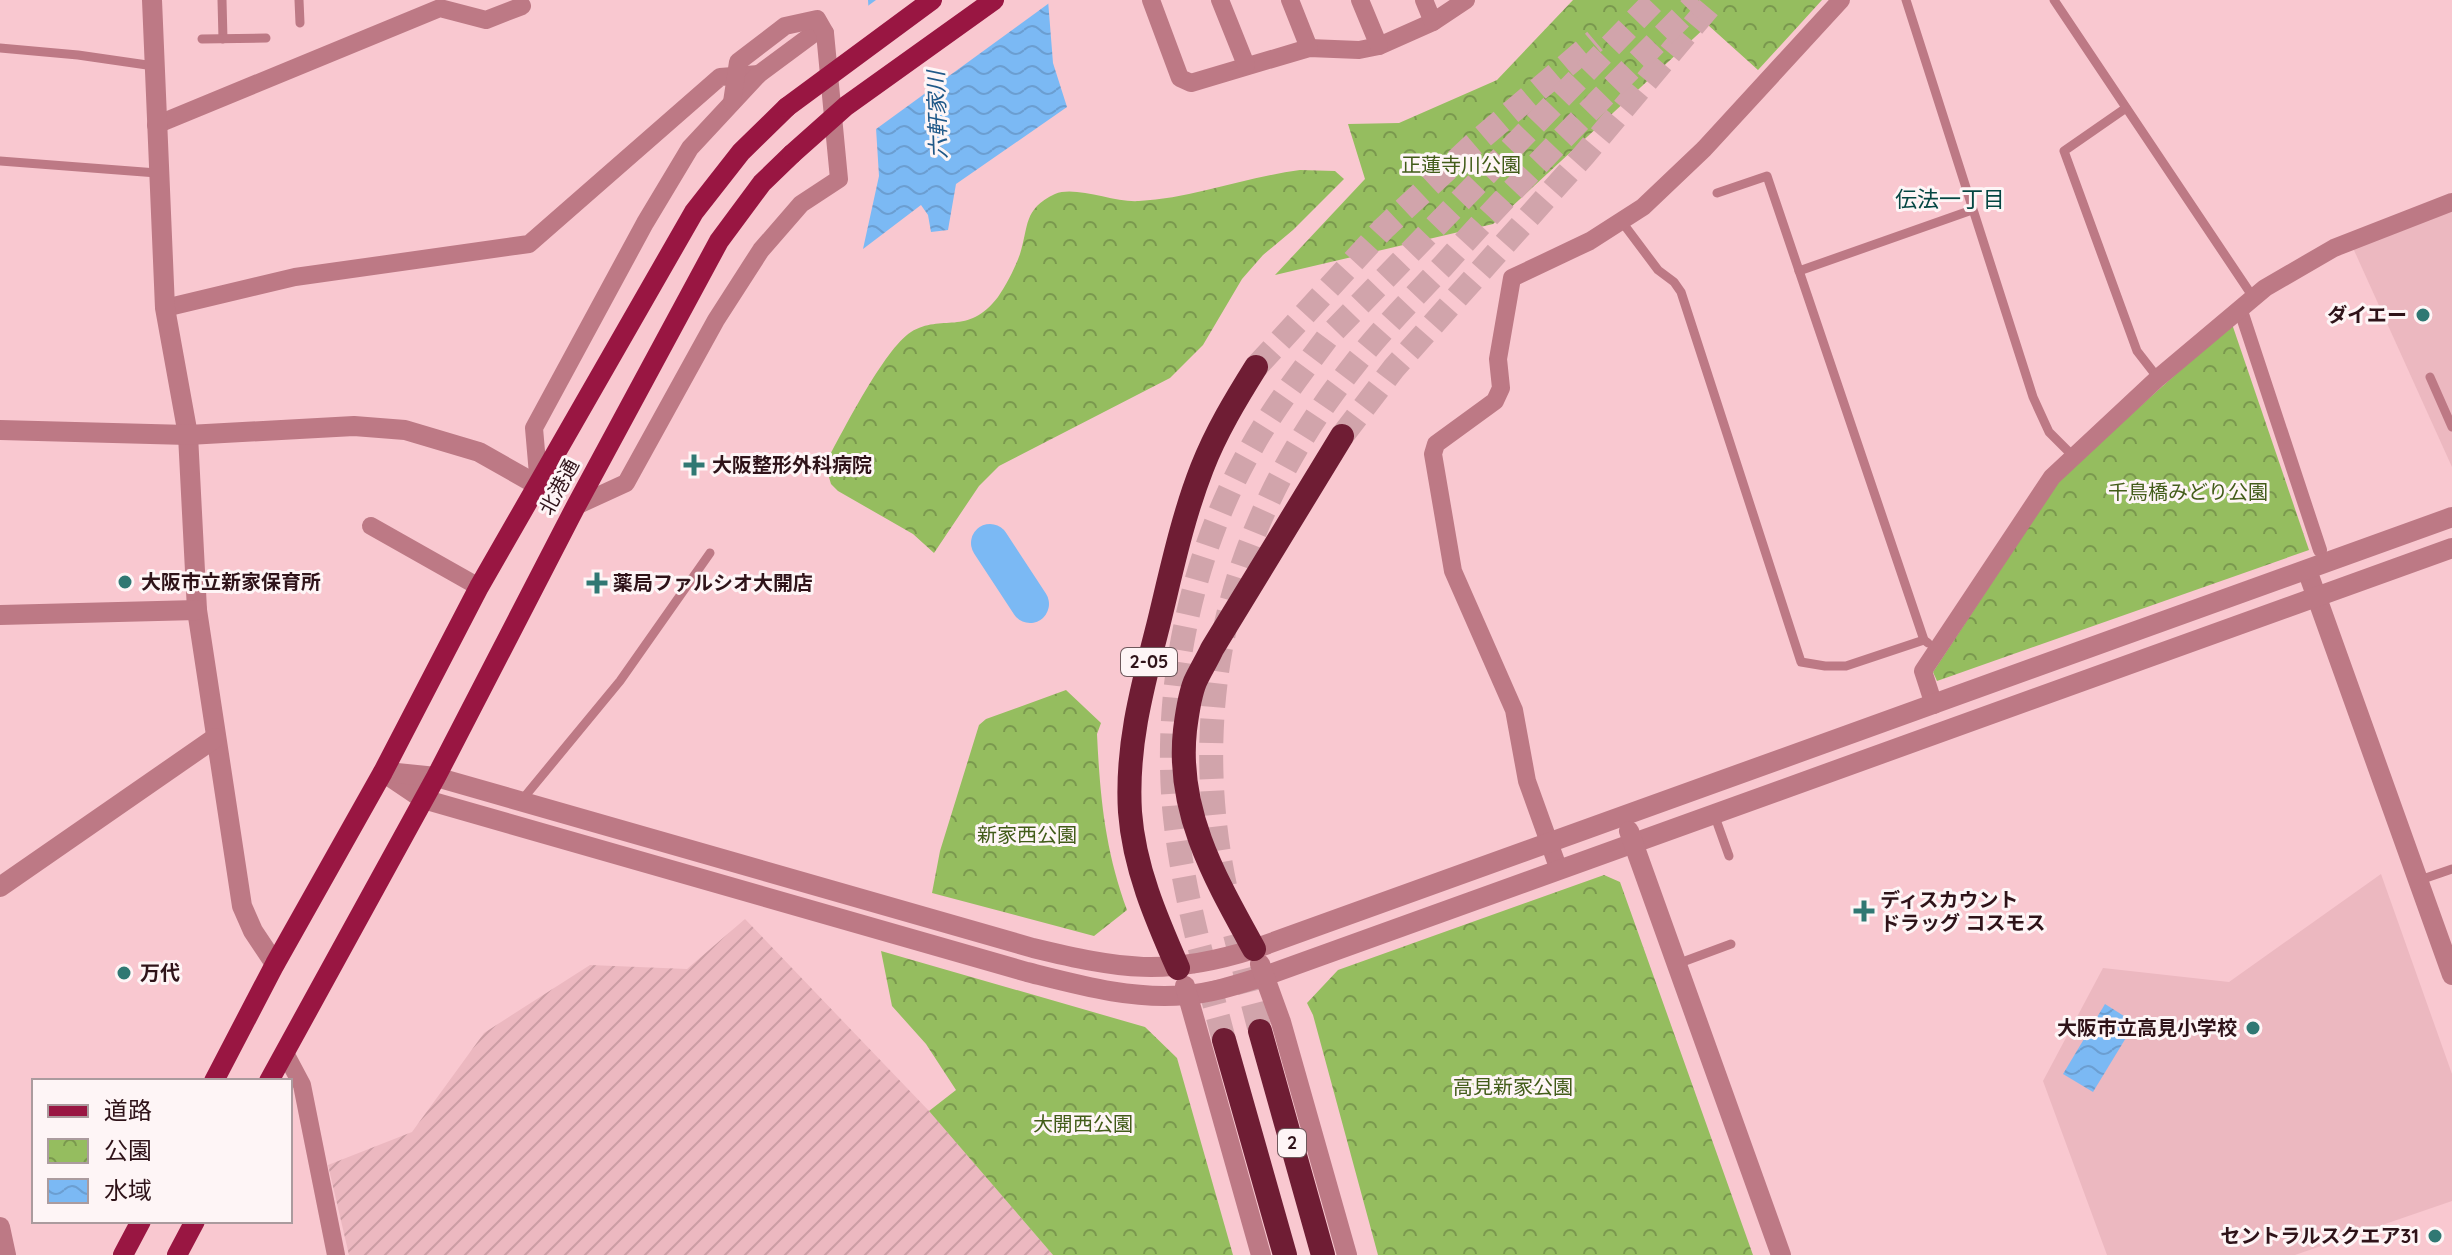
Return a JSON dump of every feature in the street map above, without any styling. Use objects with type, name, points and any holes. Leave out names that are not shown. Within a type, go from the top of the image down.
[{"type":"highway","name":"2-05","points":[[1178,968],[1152,909],[1137,855],[1130,813],[1130,767],[1135,719],[1184,519],[1202,467],[1226,415],[1256,367]]},
{"type":"highway","points":[[1254,949],[1216,880],[1189,811],[1183,749],[1187,716],[1195,683],[1212,649],[1342,436]]},
{"type":"highway","name":"2","points":[[1260,1031],[1323,1255]]},
{"type":"highway","name":"2","points":[[1224,1040],[1285,1255]]},
{"type":"main road","name":"北港通","points":[[215,1079],[275,964],[383,772],[479,587],[694,212],[741,152],[787,107],[932,0]]},
{"type":"main road","name":"北港通","points":[[270,1079],[436,777],[576,506],[719,241],[762,183],[846,106],[994,0]]},
{"type":"main road","points":[[123,1255],[140,1223]]},
{"type":"main road","points":[[177,1255],[194,1223]]},
{"type":"street","points":[[152,0],[165,308],[188,435],[197,610],[242,906],[253,931],[275,964]]},
{"type":"street","points":[[1151,0],[1180,78],[1191,83],[1309,48],[1359,50],[1379,46],[1433,22],[1466,0]]},
{"type":"street","points":[[1220,0],[1246,65]]},
{"type":"street","points":[[1290,0],[1309,48]]},
{"type":"street","points":[[1360,0],[1379,46]]},
{"type":"street","points":[[1424,0],[1433,22]]},
{"type":"street","points":[[1559,870],[1527,781],[1514,710],[1453,571],[1433,454],[1436,444],[1495,401],[1501,388],[1498,359],[1512,278],[1559,258],[1622,222],[1673,180],[1841,0]]},
{"type":"street","points":[[156,125],[440,8],[486,20],[522,6]]},
{"type":"street","points":[[576,506],[626,483],[716,320],[761,250],[801,204],[839,179],[825,33],[817,19],[785,26],[738,62],[732,102]]},
{"type":"street","points":[[539,486],[534,428],[645,223],[690,148],[759,74],[817,31],[825,33]]},
{"type":"street","points":[[165,308],[295,277],[529,244],[720,77],[759,74]]},
{"type":"street","points":[[1934,705],[1923,671],[1931,644],[2052,477],[2158,378],[2246,302],[2334,248],[2452,202]]},
{"type":"street","points":[[2246,302],[2320,550]]},
{"type":"street","points":[[0,430],[188,435],[354,426],[405,430],[479,452],[539,486]]},
{"type":"street","points":[[383,772],[436,777],[1033,948],[1117,966],[1178,968],[1217,961],[1254,949],[2452,517]]},
{"type":"street","points":[[371,526],[479,587]]},
{"type":"street","points":[[383,772],[423,799],[1053,979],[1122,993],[1188,995],[1265,976],[2452,548]]},
{"type":"street","points":[[2307,570],[2452,975]]},
{"type":"street","points":[[0,615],[197,610]]},
{"type":"street","points":[[0,887],[215,738]]},
{"type":"street","points":[[1624,816],[1781,1255]]},
{"type":"street","points":[[1254,949],[1265,976],[1347,1255]]},
{"type":"street","points":[[1178,968],[1261,1255]]},
{"type":"street","points":[[285,1053],[302,1085],[336,1255]]},
{"type":"street","points":[[0,1227],[6,1255]]},
{"type":"lane","points":[[222,0],[223,39]]},
{"type":"lane","points":[[300,23],[299,0],[313,0]]},
{"type":"lane","points":[[1906,0],[2033,397],[2049,432],[2074,457]]},
{"type":"lane","points":[[2054,0],[2126,108],[2246,302]]},
{"type":"lane","points":[[202,39],[266,38]]},
{"type":"lane","points":[[0,48],[154,66]]},
{"type":"lane","points":[[2126,108],[2064,151],[2137,351],[2158,378]]},
{"type":"lane","points":[[0,161],[157,173]]},
{"type":"lane","points":[[1622,222],[1658,270],[1681,292],[1801,662],[1846,666],[1931,644],[1767,176],[1717,193]]},
{"type":"lane","points":[[1799,271],[1972,210]]},
{"type":"lane","points":[[2430,377],[2452,427]]},
{"type":"lane","points":[[521,801],[620,681],[710,553]]},
{"type":"lane","points":[[1714,814],[1729,856]]},
{"type":"lane","points":[[2417,881],[2452,869]]},
{"type":"lane","points":[[1677,964],[1731,944]]},
{"type":"shaded area","name":"ダイエー","points":[[2452,208],[2452,467],[2353,248]]},
{"type":"shaded area","name":"大阪市立高見小学校","points":[[2381,874],[2452,1074],[2452,1201],[2295,1255],[2107,1255],[2043,1081],[2103,968],[2229,982]]},
{"type":"shaded area","points":[[745,919],[929,1111],[1053,1255],[349,1255],[328,1165],[412,1132],[484,1033],[590,965],[687,969]]},
{"type":"green space","name":"正蓮寺川公園","points":[[1573,0],[1822,0],[1758,70],[1708,25],[1493,224],[1275,275],[1365,179],[1348,124],[1399,123],[1497,80]]},
{"type":"green space","points":[[1300,170],[1335,171],[1344,179],[1263,255],[1242,279],[1203,345],[1170,378],[999,466],[979,486],[934,553],[913,534],[831,484],[825,464],[889,355],[911,332],[933,324],[965,321],[987,309],[1008,281],[1020,254],[1032,212],[1045,200],[1063,192],[1129,201],[1159,199]]},
{"type":"green space","name":"千鳥橋みどり公園","points":[[2232,324],[2309,550],[1937,681],[1933,672],[2061,477]]},
{"type":"green space","name":"新家西公園","points":[[1066,690],[1101,723],[1097,734],[1105,823],[1113,866],[1127,910],[1094,936],[932,893],[940,851],[979,725],[986,719]]},
{"type":"green space","name":"高見新家公園","points":[[1604,875],[1620,882],[1753,1255],[1378,1255],[1313,1015],[1307,1003],[1338,970]]},
{"type":"green space","name":"大開西公園","points":[[881,951],[1145,1027],[1177,1058],[1233,1255],[1053,1255],[929,1111],[956,1090],[926,1044],[892,1006]]},
{"type":"water","name":"六軒家川","points":[[868,0],[1048,0],[1053,63],[1067,107],[956,184],[948,230],[931,232],[928,215],[921,205],[863,249],[879,176]]},
{"type":"water","points":[[2105,1004],[2135,1023],[2093,1092],[2063,1074]]},
{"type":"pier","points":[[876,0],[1052,1],[872,132],[865,8]]},
{"type":"waterway","points":[[990,543],[1030,604]]},
{"type":"tunnel","points":[[1224,1040],[1182,866],[1172,762],[1173,716],[1186,625],[1196,580],[1228,494],[1266,424],[1327,338],[1655,0]]},
{"type":"tunnel","points":[[1225,886],[1214,815],[1211,745],[1216,677],[1229,610],[1249,546],[1277,483],[1312,423],[1375,339],[1537,165],[1698,0]]},
{"type":"tunnel","points":[[1342,436],[1394,368],[1584,155],[1715,0]]},
{"type":"tunnel","points":[[1256,367],[1383,229],[1473,145],[1595,41]]},
{"type":"tunnel","points":[[1235,934],[1260,1031]]},
{"type":"place","name":"ダイエー","points":[[2423,315]]},
{"type":"place","name":"大阪整形外科病院","points":[[694,465]]},
{"type":"place","name":"大阪市立新家保育所","points":[[125,582]]},
{"type":"place","name":"薬局ファルシオ大開店","points":[[597,583]]},
{"type":"place","name":"ディスカウント ドラッグ コスモス","points":[[1864,911]]},
{"type":"place","name":"万代","points":[[124,973]]},
{"type":"place","name":"大阪市立高見小学校","points":[[2253,1028]]},
{"type":"place","name":"セントラルスクエア31","points":[[2435,1236]]},
{"type":"district","name":"伝法一丁目","points":[[1950,199]]}]
